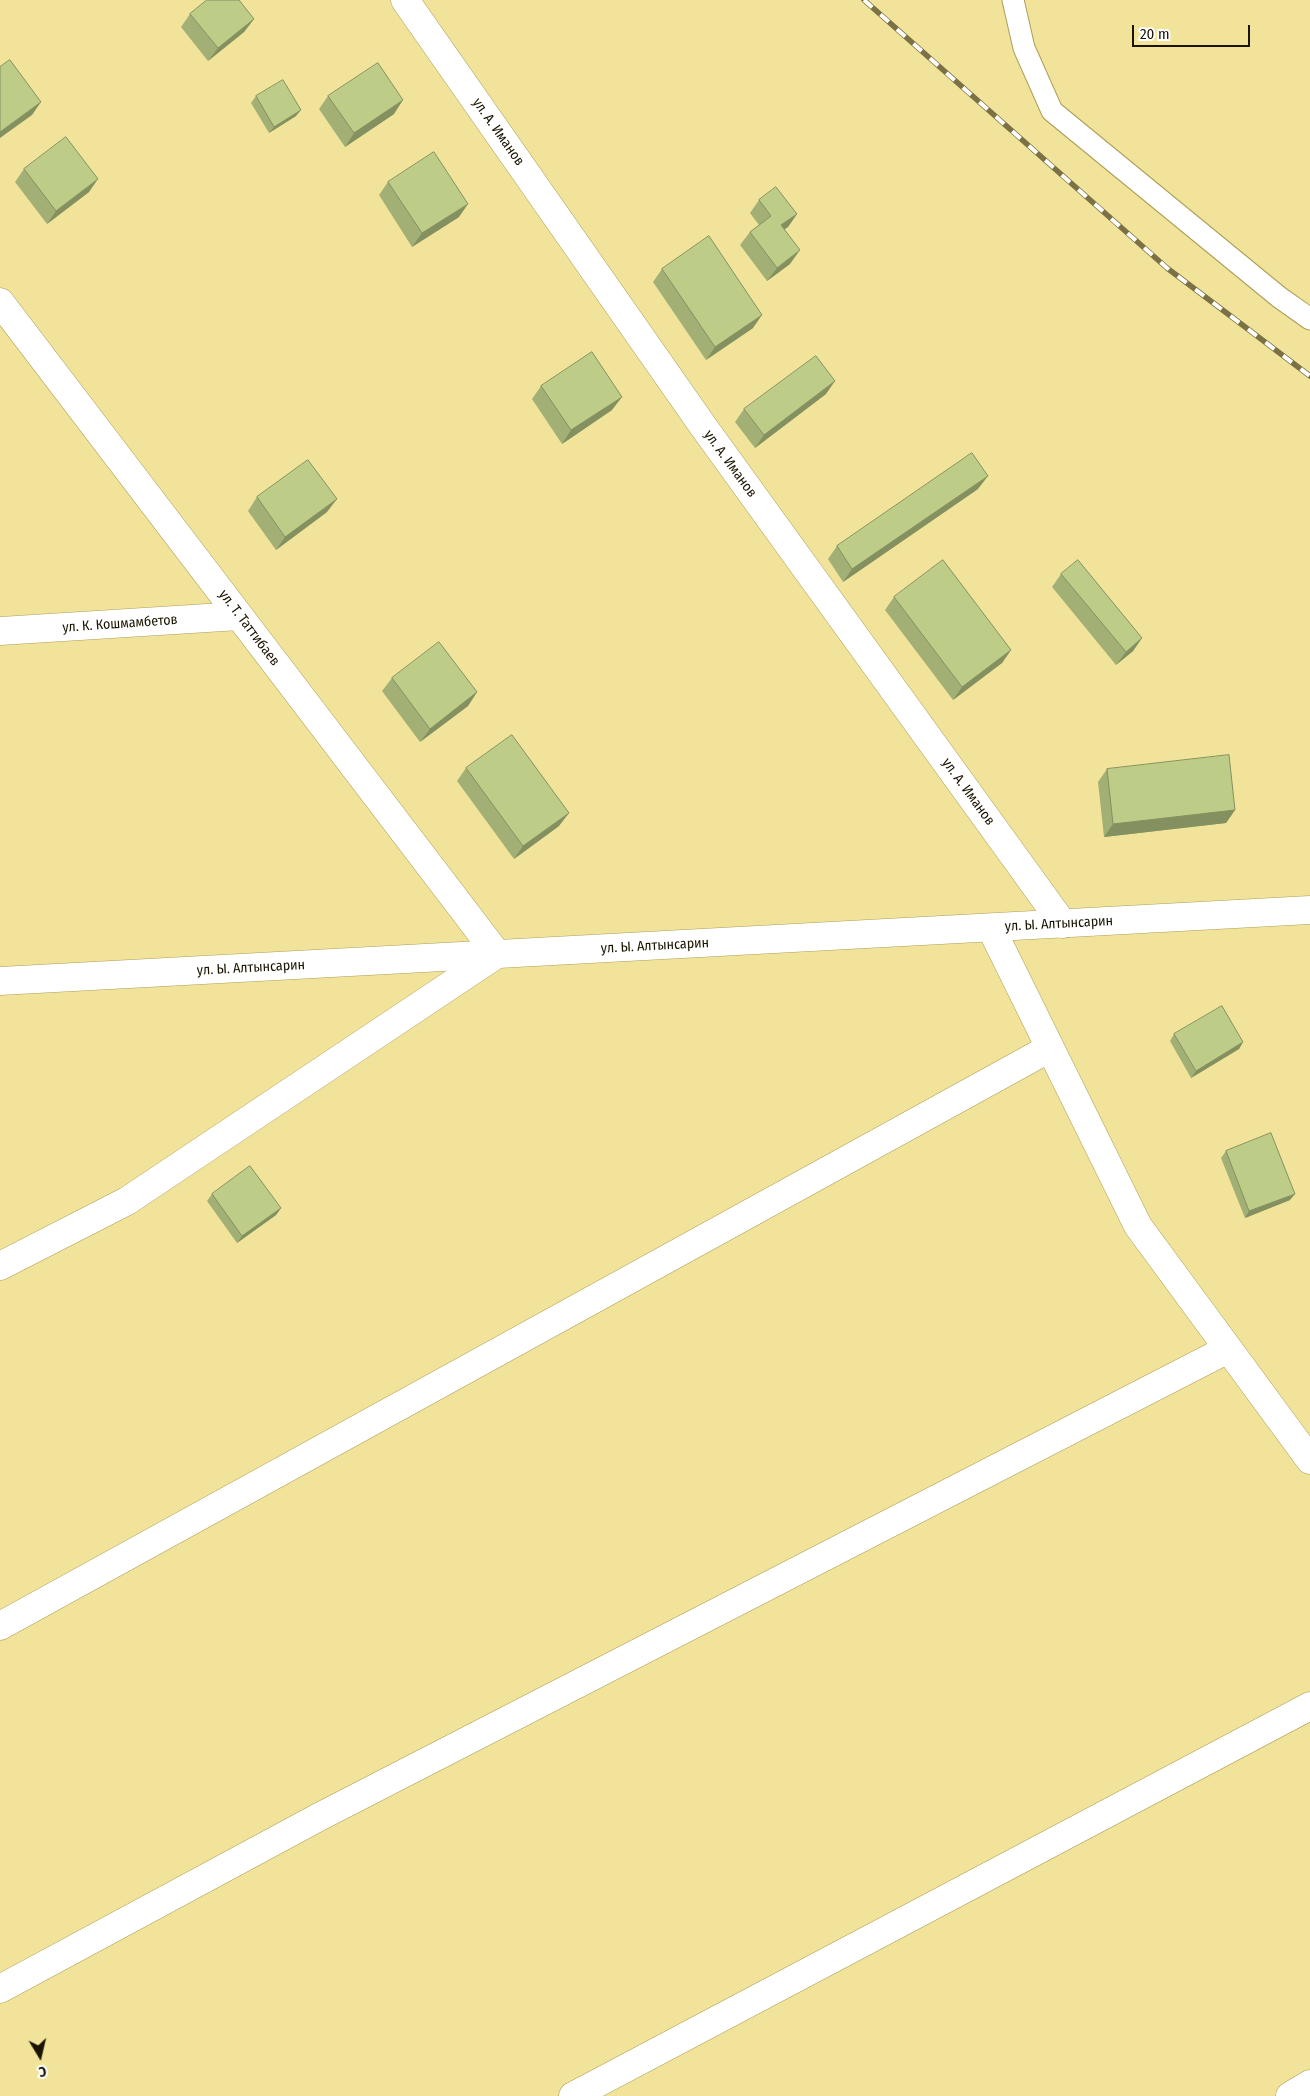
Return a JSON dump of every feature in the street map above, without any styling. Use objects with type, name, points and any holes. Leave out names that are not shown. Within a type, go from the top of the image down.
[{"type":"street","name":"ул. А. Иманов","points":[[405,0],[703,426],[1063,924]]},
{"type":"street","name":"ул. Т. Таттибаев","points":[[0,302],[497,954]]},
{"type":"street","name":"ул. К. Кошмамбетов","points":[[0,631],[239,616]]},
{"type":"street","name":"ул. Ы. Алтынсарин","points":[[0,981],[1310,910]]},
{"type":"street","points":[[991,928],[1138,1226],[1310,1460]]},
{"type":"street","points":[[0,1266],[127,1201],[497,954]]},
{"type":"street","points":[[0,1626],[1050,1048]]},
{"type":"street","points":[[0,1989],[328,1813],[1228,1349]]},
{"type":"street","points":[[572,2096],[1310,1706]]},
{"type":"street","points":[[1290,2096],[1310,2084]]},
{"type":"lane","points":[[1013,0],[1024,48],[1052,111],[1279,297],[1310,319]]},
{"type":"building","points":[[207,0],[239,0],[254,19],[218,48],[190,14]]},
{"type":"building","points":[[10,60],[41,102],[0,132],[0,67]]},
{"type":"building","points":[[378,63],[403,100],[354,133],[328,96]]},
{"type":"building","points":[[283,80],[301,110],[274,127],[256,96]]},
{"type":"building","points":[[66,137],[98,179],[56,211],[24,169]]},
{"type":"building","points":[[434,152],[468,204],[422,233],[388,182]]},
{"type":"building","points":[[776,187],[797,214],[781,225],[800,250],[777,268],[750,232],[771,216],[759,200]]},
{"type":"building","points":[[709,236],[762,315],[715,347],[662,269]]},
{"type":"building","points":[[592,352],[622,397],[571,430],[541,386]]},
{"type":"building","points":[[816,356],[835,381],[764,435],[744,409]]},
{"type":"building","points":[[972,453],[988,476],[852,569],[837,546]]},
{"type":"building","points":[[308,460],[337,499],[285,537],[257,497]]},
{"type":"building","points":[[943,560],[1011,650],[962,687],[894,597]]},
{"type":"building","points":[[1078,560],[1142,638],[1126,652],[1061,574]]},
{"type":"building","points":[[439,642],[477,692],[430,729],[392,678]]},
{"type":"building","points":[[512,735],[569,813],[523,846],[466,768]]},
{"type":"building","points":[[1229,755],[1235,810],[1113,824],[1107,769]]},
{"type":"building","points":[[1222,1006],[1243,1042],[1196,1071],[1174,1034]]},
{"type":"building","points":[[1271,1133],[1295,1194],[1249,1211],[1226,1151]]},
{"type":"building","points":[[250,1166],[281,1208],[242,1236],[212,1194]]},
{"type":"railway","points":[[864,0],[1167,268],[1310,376]]}]
